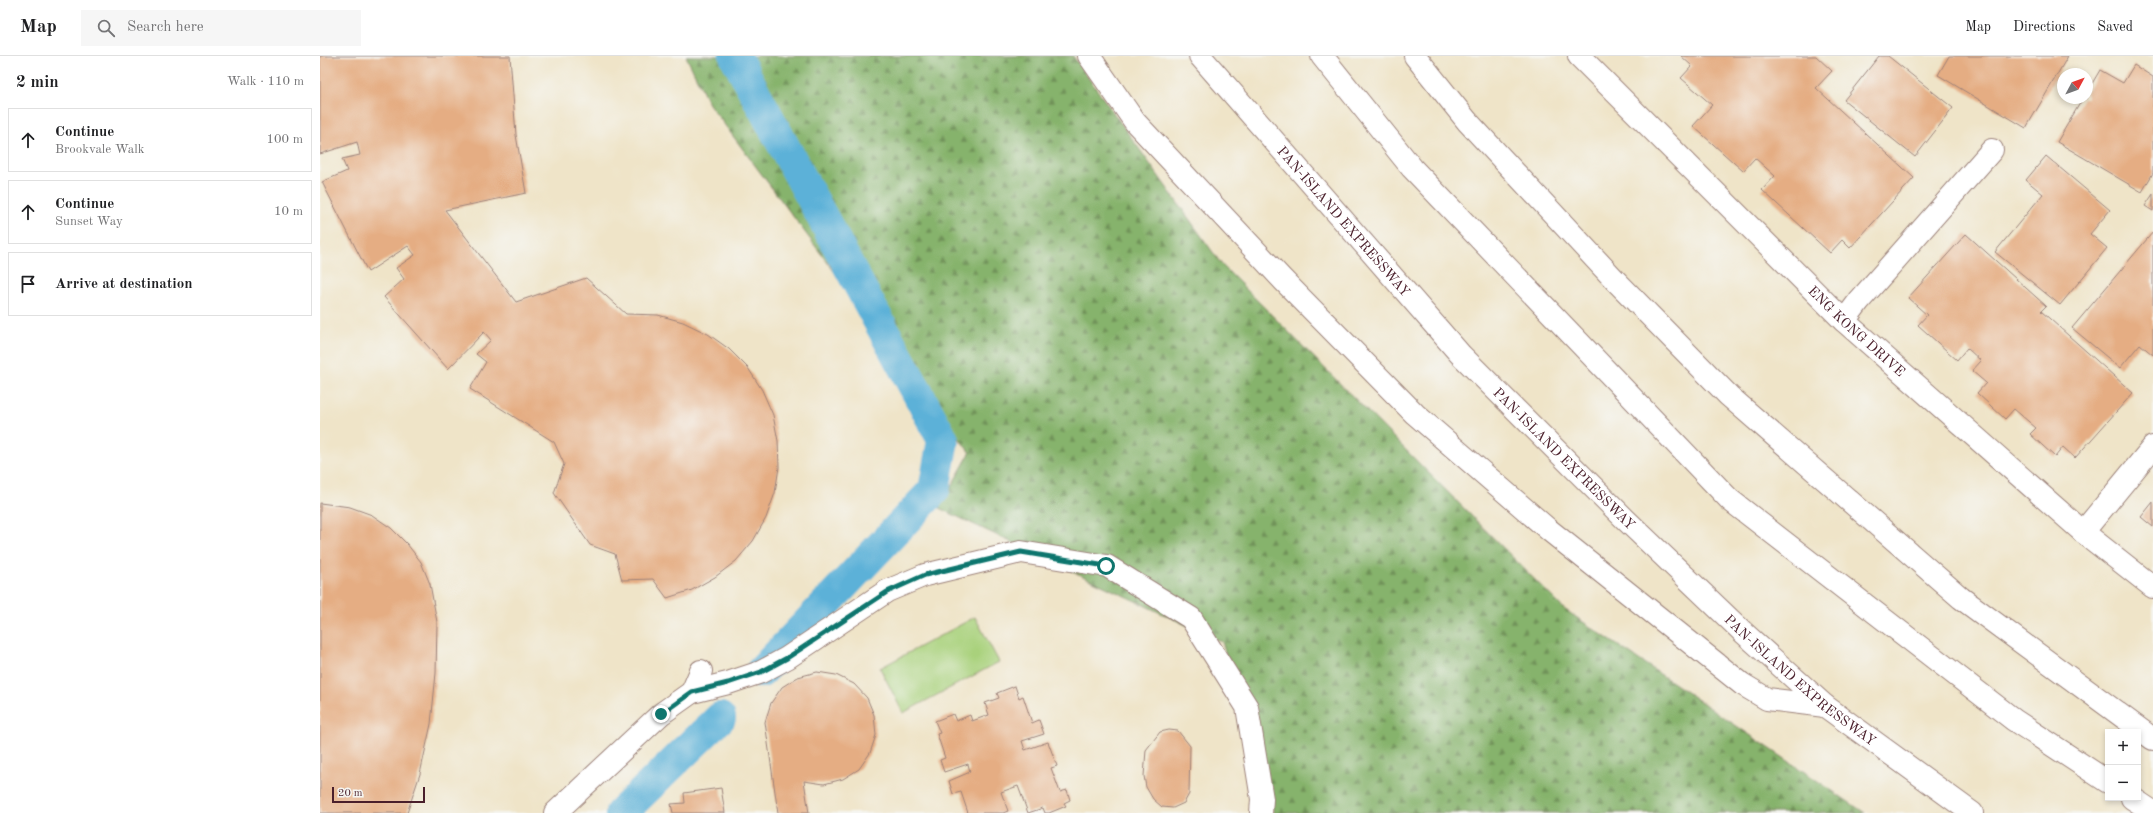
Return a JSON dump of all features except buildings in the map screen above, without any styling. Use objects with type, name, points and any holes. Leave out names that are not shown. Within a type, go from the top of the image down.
[{"type":"main road","points":[[1089,56],[1135,122],[1283,280],[1415,414],[1549,530],[1742,684],[1767,699],[1825,706]]},
{"type":"main road","name":"PAN-ISLAND EXPRESSWAY","points":[[1200,56],[1460,354],[1626,520],[1825,706],[1972,813]]},
{"type":"main road","points":[[1322,56],[1412,168],[1730,500],[2014,720],[2105,780]]},
{"type":"main road","points":[[1415,56],[1467,121],[1614,279],[1729,396],[1961,598],[2153,739]]},
{"type":"main road","name":"ENG KONG DRIVE","points":[[1580,56],[1844,322],[2083,532],[2153,587]]},
{"type":"main road","points":[[1844,322],[1859,301],[1992,150]]},
{"type":"main road","points":[[2083,532],[2153,446]]},
{"type":"main road","points":[[555,813],[661,714],[692,692],[728,683],[761,672],[787,658],[887,592],[925,575],[1021,552],[1106,566],[1191,618],[1247,707],[1262,799],[1261,813]]},
{"type":"main road","points":[[692,692],[701,671]]},
{"type":"main road","points":[[2136,801],[2153,812]]},
{"type":"green space","points":[[686,56],[1073,56],[1222,265],[1564,609],[1865,813],[1274,813],[1222,642],[939,508],[970,453],[709,104]]},
{"type":"green space","points":[[975,617],[999,662],[903,713],[880,668]]},
{"type":"waterway","points":[[735,56],[943,440],[934,490],[761,672]]},
{"type":"waterway","points":[[621,813],[720,718]]},
{"type":"route","points":[[661,714],[692,692],[728,683],[761,672],[787,658],[887,592],[925,575],[1021,552],[1106,566]]}]
